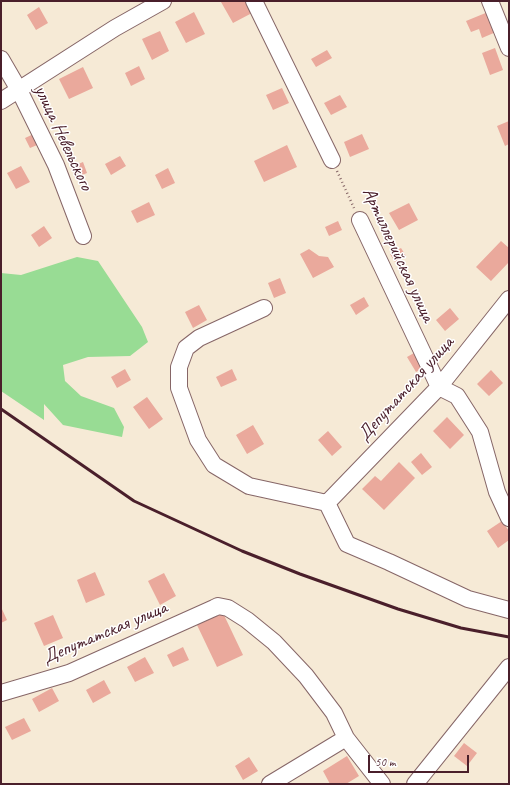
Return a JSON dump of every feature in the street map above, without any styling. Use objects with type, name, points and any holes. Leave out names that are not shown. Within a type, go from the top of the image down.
[{"type":"street","points":[[1,101],[115,28],[163,1]]},
{"type":"street","points":[[254,1],[332,160]]},
{"type":"street","points":[[490,1],[509,48]]},
{"type":"street","name":"улица Невельского","points":[[1,59],[19,90],[56,165],[83,236]]},
{"type":"street","name":"Артиллерийская улица","points":[[360,220],[439,387]]},
{"type":"street","name":"Депутатская улица","points":[[327,503],[439,387],[509,299]]},
{"type":"street","points":[[264,308],[199,338],[186,348],[179,367],[179,388],[189,417],[198,440],[214,465],[249,486],[327,503],[347,544],[468,599],[509,610]]},
{"type":"street","points":[[439,387],[457,396],[480,432],[496,492],[509,518]]},
{"type":"street","name":"Депутатская улица","points":[[1,693],[69,673],[214,608],[223,607],[231,609],[242,616],[279,648],[306,676],[334,713],[346,738]]},
{"type":"street","points":[[415,784],[509,667]]},
{"type":"street","points":[[270,784],[346,738],[382,784]]},
{"type":"path","name":"Артиллерийская улица","points":[[332,160],[360,220]]},
{"type":"green space","points":[[77,257],[98,261],[142,327],[148,342],[130,356],[88,357],[63,365],[65,381],[81,396],[114,408],[124,427],[122,437],[63,425],[44,404],[44,420],[1,391],[1,273],[21,275]]},
{"type":"building","points":[[246,1],[252,13],[233,23],[221,2]]},
{"type":"building","points":[[39,7],[48,23],[36,30],[27,15]]},
{"type":"building","points":[[194,12],[205,34],[186,43],[175,22]]},
{"type":"building","points":[[488,12],[496,32],[482,38],[479,29],[471,32],[466,21]]},
{"type":"building","points":[[160,31],[169,51],[152,60],[142,39]]},
{"type":"building","points":[[495,48],[503,70],[490,75],[482,53]]},
{"type":"building","points":[[327,50],[332,58],[316,67],[311,59]]},
{"type":"building","points":[[139,66],[145,79],[131,86],[125,73]]},
{"type":"building","points":[[83,67],[93,88],[69,99],[59,79]]},
{"type":"building","points":[[282,88],[289,103],[273,110],[266,95]]},
{"type":"building","points":[[340,95],[347,107],[331,115],[324,103]]},
{"type":"building","points":[[509,121],[509,144],[505,146],[497,126]]},
{"type":"building","points":[[38,132],[42,143],[30,148],[25,138]]},
{"type":"building","points":[[362,134],[369,149],[350,157],[344,142]]},
{"type":"building","points":[[287,145],[297,167],[264,182],[254,161]]},
{"type":"building","points":[[120,156],[126,166],[111,175],[105,164]]},
{"type":"building","points":[[83,162],[87,173],[75,178],[71,167]]},
{"type":"building","points":[[21,166],[30,182],[16,189],[7,173]]},
{"type":"building","points":[[168,168],[175,183],[162,189],[155,175]]},
{"type":"building","points":[[149,202],[155,215],[137,223],[131,211]]},
{"type":"building","points":[[409,203],[418,220],[399,230],[389,213]]},
{"type":"building","points":[[338,221],[342,230],[329,236],[325,227]]},
{"type":"building","points":[[44,226],[52,238],[39,247],[31,235]]},
{"type":"building","points":[[501,241],[509,248],[509,262],[491,281],[476,267]]},
{"type":"building","points":[[401,248],[406,256],[395,262],[390,254]]},
{"type":"building","points":[[309,249],[319,256],[328,257],[334,267],[313,278],[300,254]]},
{"type":"building","points":[[280,278],[286,293],[274,298],[268,283]]},
{"type":"building","points":[[364,297],[369,306],[356,315],[350,305]]},
{"type":"building","points":[[199,305],[207,320],[193,328],[185,312]]},
{"type":"building","points":[[450,308],[459,319],[445,331],[436,320]]},
{"type":"building","points":[[414,353],[423,368],[416,372],[407,357]]},
{"type":"building","points":[[125,369],[131,380],[117,388],[111,377]]},
{"type":"building","points":[[232,369],[237,380],[221,387],[216,377]]},
{"type":"building","points":[[491,370],[503,383],[489,396],[477,384]]},
{"type":"building","points":[[147,397],[163,419],[149,429],[133,407]]},
{"type":"building","points":[[447,417],[464,435],[450,449],[433,431]]},
{"type":"building","points":[[253,425],[264,444],[247,454],[236,435]]},
{"type":"building","points":[[328,431],[342,447],[332,456],[318,440]]},
{"type":"building","points":[[421,453],[432,467],[422,475],[411,462]]},
{"type":"building","points":[[399,462],[415,478],[384,510],[362,489],[375,476],[381,481]]},
{"type":"building","points":[[502,521],[509,531],[509,540],[498,548],[487,531]]},
{"type":"building","points":[[95,572],[105,595],[86,603],[77,580]]},
{"type":"building","points":[[164,573],[176,596],[160,605],[148,581]]},
{"type":"building","points":[[1,607],[7,620],[1,623]]},
{"type":"building","points":[[223,613],[243,655],[217,667],[197,625]]},
{"type":"building","points":[[53,615],[63,638],[44,646],[34,623]]},
{"type":"building","points":[[183,647],[189,660],[173,667],[167,655]]},
{"type":"building","points":[[145,657],[154,673],[135,682],[127,667]]},
{"type":"building","points":[[104,680],[111,693],[93,703],[86,690]]},
{"type":"building","points":[[52,688],[59,701],[39,712],[32,699]]},
{"type":"building","points":[[24,718],[31,731],[12,740],[5,727]]},
{"type":"building","points":[[464,743],[477,753],[467,766],[454,756]]},
{"type":"building","points":[[347,756],[359,776],[346,784],[330,784],[323,771]]},
{"type":"building","points":[[249,757],[258,771],[243,780],[235,766]]},
{"type":"railway","points":[[1,409],[134,501],[242,551],[300,574],[398,609],[461,628],[509,637]]}]
